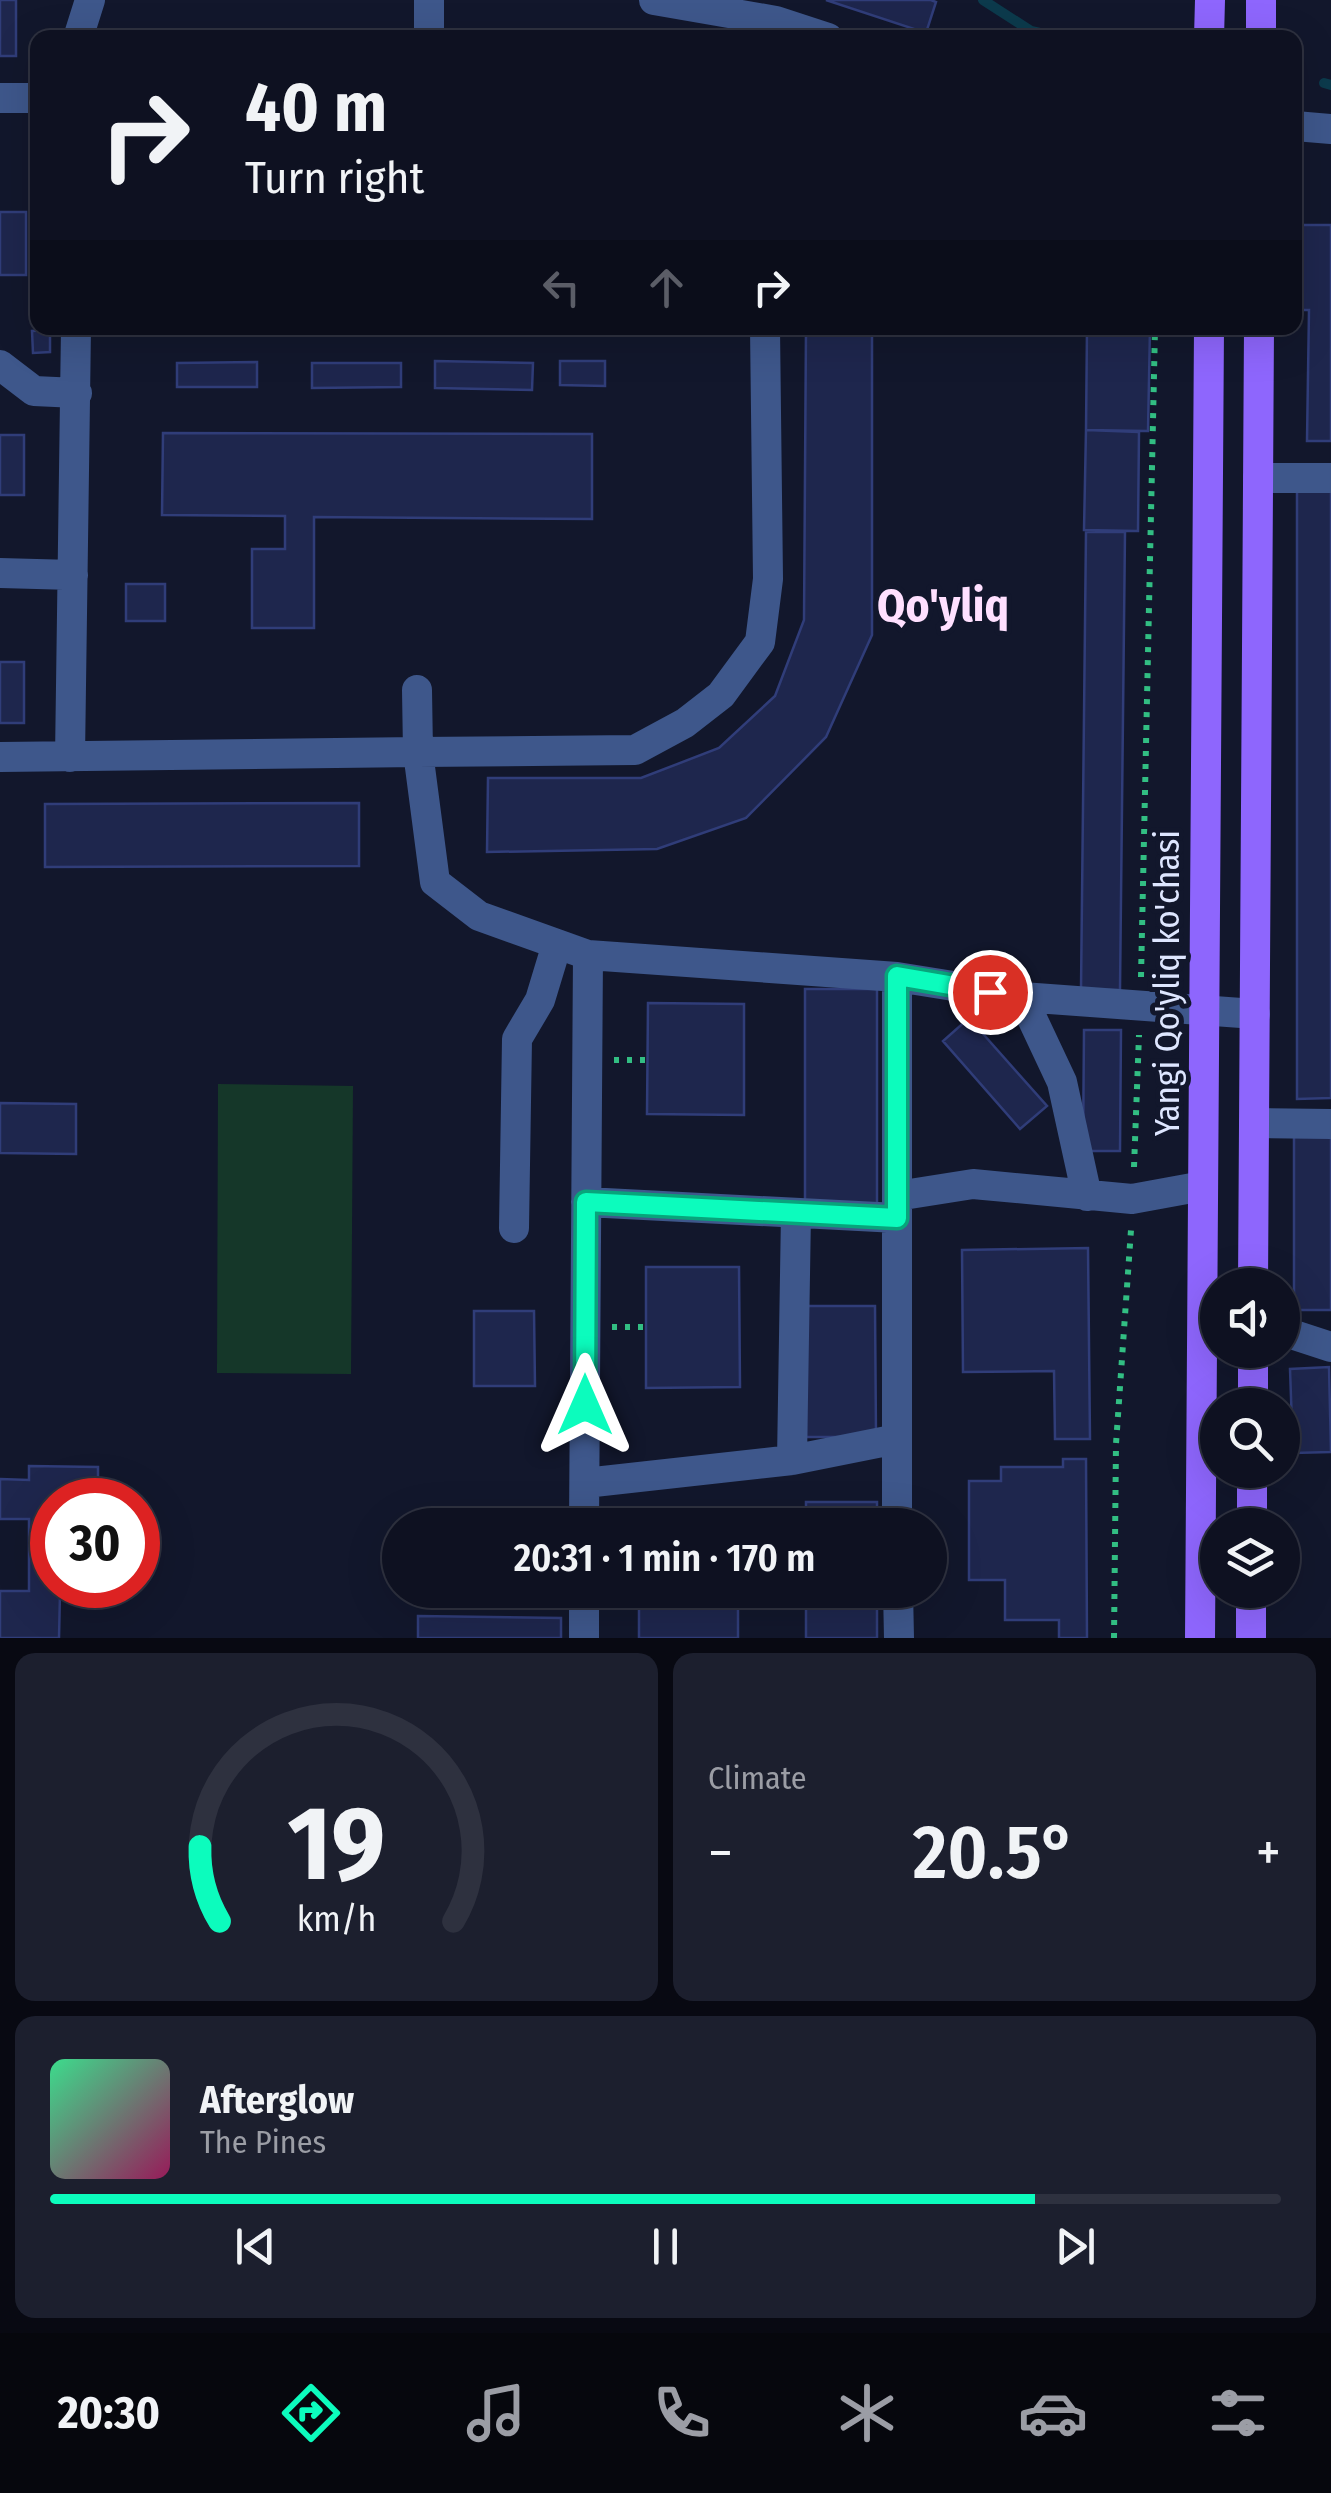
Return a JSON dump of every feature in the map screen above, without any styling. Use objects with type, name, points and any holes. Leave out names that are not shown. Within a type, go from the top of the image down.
[{"type":"main road","name":"Yangi Qo'yliq ko'chasi","points":[[1207,1268],[1203,1186],[1209,335]]},
{"type":"main road","points":[[1253,1268],[1260,335]]},
{"type":"main road","name":"Yangi Qo'yliq ko'chasi","points":[[1200,1638],[1209,1368]]},
{"type":"main road","points":[[1251,1638],[1252,1608]]},
{"type":"street","points":[[81,30],[90,0]]},
{"type":"street","points":[[429,30],[430,0]]},
{"type":"street","points":[[654,0],[802,30]]},
{"type":"street","points":[[0,98],[30,98]]},
{"type":"street","points":[[1302,127],[1331,129]]},
{"type":"street","points":[[70,758],[76,335]]},
{"type":"street","points":[[0,758],[635,750],[685,723],[721,695],[760,642],[768,578],[765,335]]},
{"type":"street","points":[[0,365],[34,391],[77,393]]},
{"type":"street","points":[[1258,478],[1331,478]]},
{"type":"street","points":[[0,574],[74,575]]},
{"type":"street","points":[[418,690],[418,752],[435,882],[478,916],[588,954],[897,976],[1022,997],[1255,1014]]},
{"type":"street","points":[[514,1228],[517,1039],[540,1000],[557,944]]},
{"type":"street","points":[[584,1508],[588,954]]},
{"type":"street","points":[[897,976],[897,1508]]},
{"type":"street","points":[[1022,997],[1062,1082],[1087,1196]]},
{"type":"street","points":[[1254,1123],[1331,1124]]},
{"type":"street","points":[[586,1202],[796,1213],[897,1207],[972,1184],[1032,1186],[1132,1199],[1203,1186]]},
{"type":"street","points":[[792,1460],[796,1213]]},
{"type":"street","points":[[1300,1336],[1331,1346]]},
{"type":"street","points":[[584,1483],[792,1460],[897,1439]]},
{"type":"street","points":[[584,1608],[584,1638]]},
{"type":"street","points":[[898,1608],[898,1638]]},
{"type":"green space","points":[[218,1084],[353,1086],[351,1374],[217,1373]]},
{"type":"building","points":[[0,0],[16,0],[16,56],[0,56]]},
{"type":"building","points":[[826,0],[936,2],[927,30]]},
{"type":"building","points":[[0,212],[26,212],[26,275],[0,275]]},
{"type":"building","points":[[1302,225],[1331,225],[1331,441],[1307,441],[1309,310],[1302,310]]},
{"type":"building","points":[[32,335],[50,335],[50,352],[33,353]]},
{"type":"building","points":[[806,335],[872,335],[872,635],[826,737],[746,818],[657,849],[487,852],[488,778],[641,778],[719,748],[775,696],[804,620]]},
{"type":"building","points":[[1087,335],[1150,335],[1148,431],[1086,430]]},
{"type":"building","points":[[435,361],[533,363],[532,390],[435,388]]},
{"type":"building","points":[[560,361],[605,361],[605,386],[560,385]]},
{"type":"building","points":[[257,362],[257,387],[177,387],[177,363]]},
{"type":"building","points":[[312,363],[401,363],[401,387],[312,388]]},
{"type":"building","points":[[1086,430],[1139,432],[1138,531],[1084,530]]},
{"type":"building","points":[[163,433],[592,434],[592,519],[314,517],[314,628],[252,628],[252,549],[285,549],[285,516],[162,515]]},
{"type":"building","points":[[0,435],[24,435],[24,495],[0,495]]},
{"type":"building","points":[[1331,490],[1331,1098],[1297,1099],[1297,491]]},
{"type":"building","points":[[1086,532],[1125,532],[1120,990],[1081,990]]},
{"type":"building","points":[[126,584],[165,584],[165,621],[126,621]]},
{"type":"building","points":[[0,662],[24,662],[24,723],[0,723]]},
{"type":"building","points":[[359,803],[359,866],[45,867],[45,804]]},
{"type":"building","points":[[805,989],[877,989],[877,1209],[805,1209]]},
{"type":"building","points":[[648,1003],[744,1004],[744,1115],[647,1114]]},
{"type":"building","points":[[969,1018],[1047,1106],[1020,1129],[943,1041]]},
{"type":"building","points":[[1084,1030],[1121,1030],[1120,1151],[1083,1151]]},
{"type":"building","points":[[0,1103],[76,1104],[76,1154],[0,1153]]},
{"type":"building","points":[[1294,1136],[1331,1136],[1331,1310],[1300,1310],[1300,1268],[1294,1268]]},
{"type":"building","points":[[1088,1248],[1090,1439],[1055,1439],[1054,1371],[963,1372],[962,1250]]},
{"type":"building","points":[[646,1267],[739,1267],[740,1387],[646,1388]]},
{"type":"building","points":[[805,1306],[875,1306],[876,1437],[806,1437]]},
{"type":"building","points":[[474,1311],[534,1311],[535,1386],[474,1386]]},
{"type":"building","points":[[1329,1367],[1331,1452],[1300,1453],[1300,1388],[1291,1388],[1290,1369]]},
{"type":"building","points":[[1063,1459],[1086,1459],[1087,1638],[1059,1638],[1059,1620],[1005,1620],[1005,1580],[969,1580],[969,1481],[1001,1481],[1001,1467],[1063,1467]]},
{"type":"building","points":[[29,1466],[98,1467],[98,1478],[30,1478],[30,1608],[60,1608],[59,1638],[0,1638],[0,1591],[29,1591],[29,1519],[0,1519],[0,1479],[29,1480]]},
{"type":"building","points":[[806,1502],[877,1502],[877,1508],[806,1508]]},
{"type":"building","points":[[639,1608],[738,1608],[738,1638],[639,1638]]},
{"type":"building","points":[[806,1608],[877,1608],[877,1638],[806,1638]]},
{"type":"building","points":[[418,1616],[561,1618],[561,1638],[418,1638]]},
{"type":"waterway","points":[[983,0],[1029,30]]},
{"type":"waterway","points":[[1324,83],[1331,85]]},
{"type":"district","name":"Qo'yliq","points":[[943,605]]},
{"type":"route","points":[[585,1405],[586,1202],[897,1218],[897,976],[990,992]]}]
